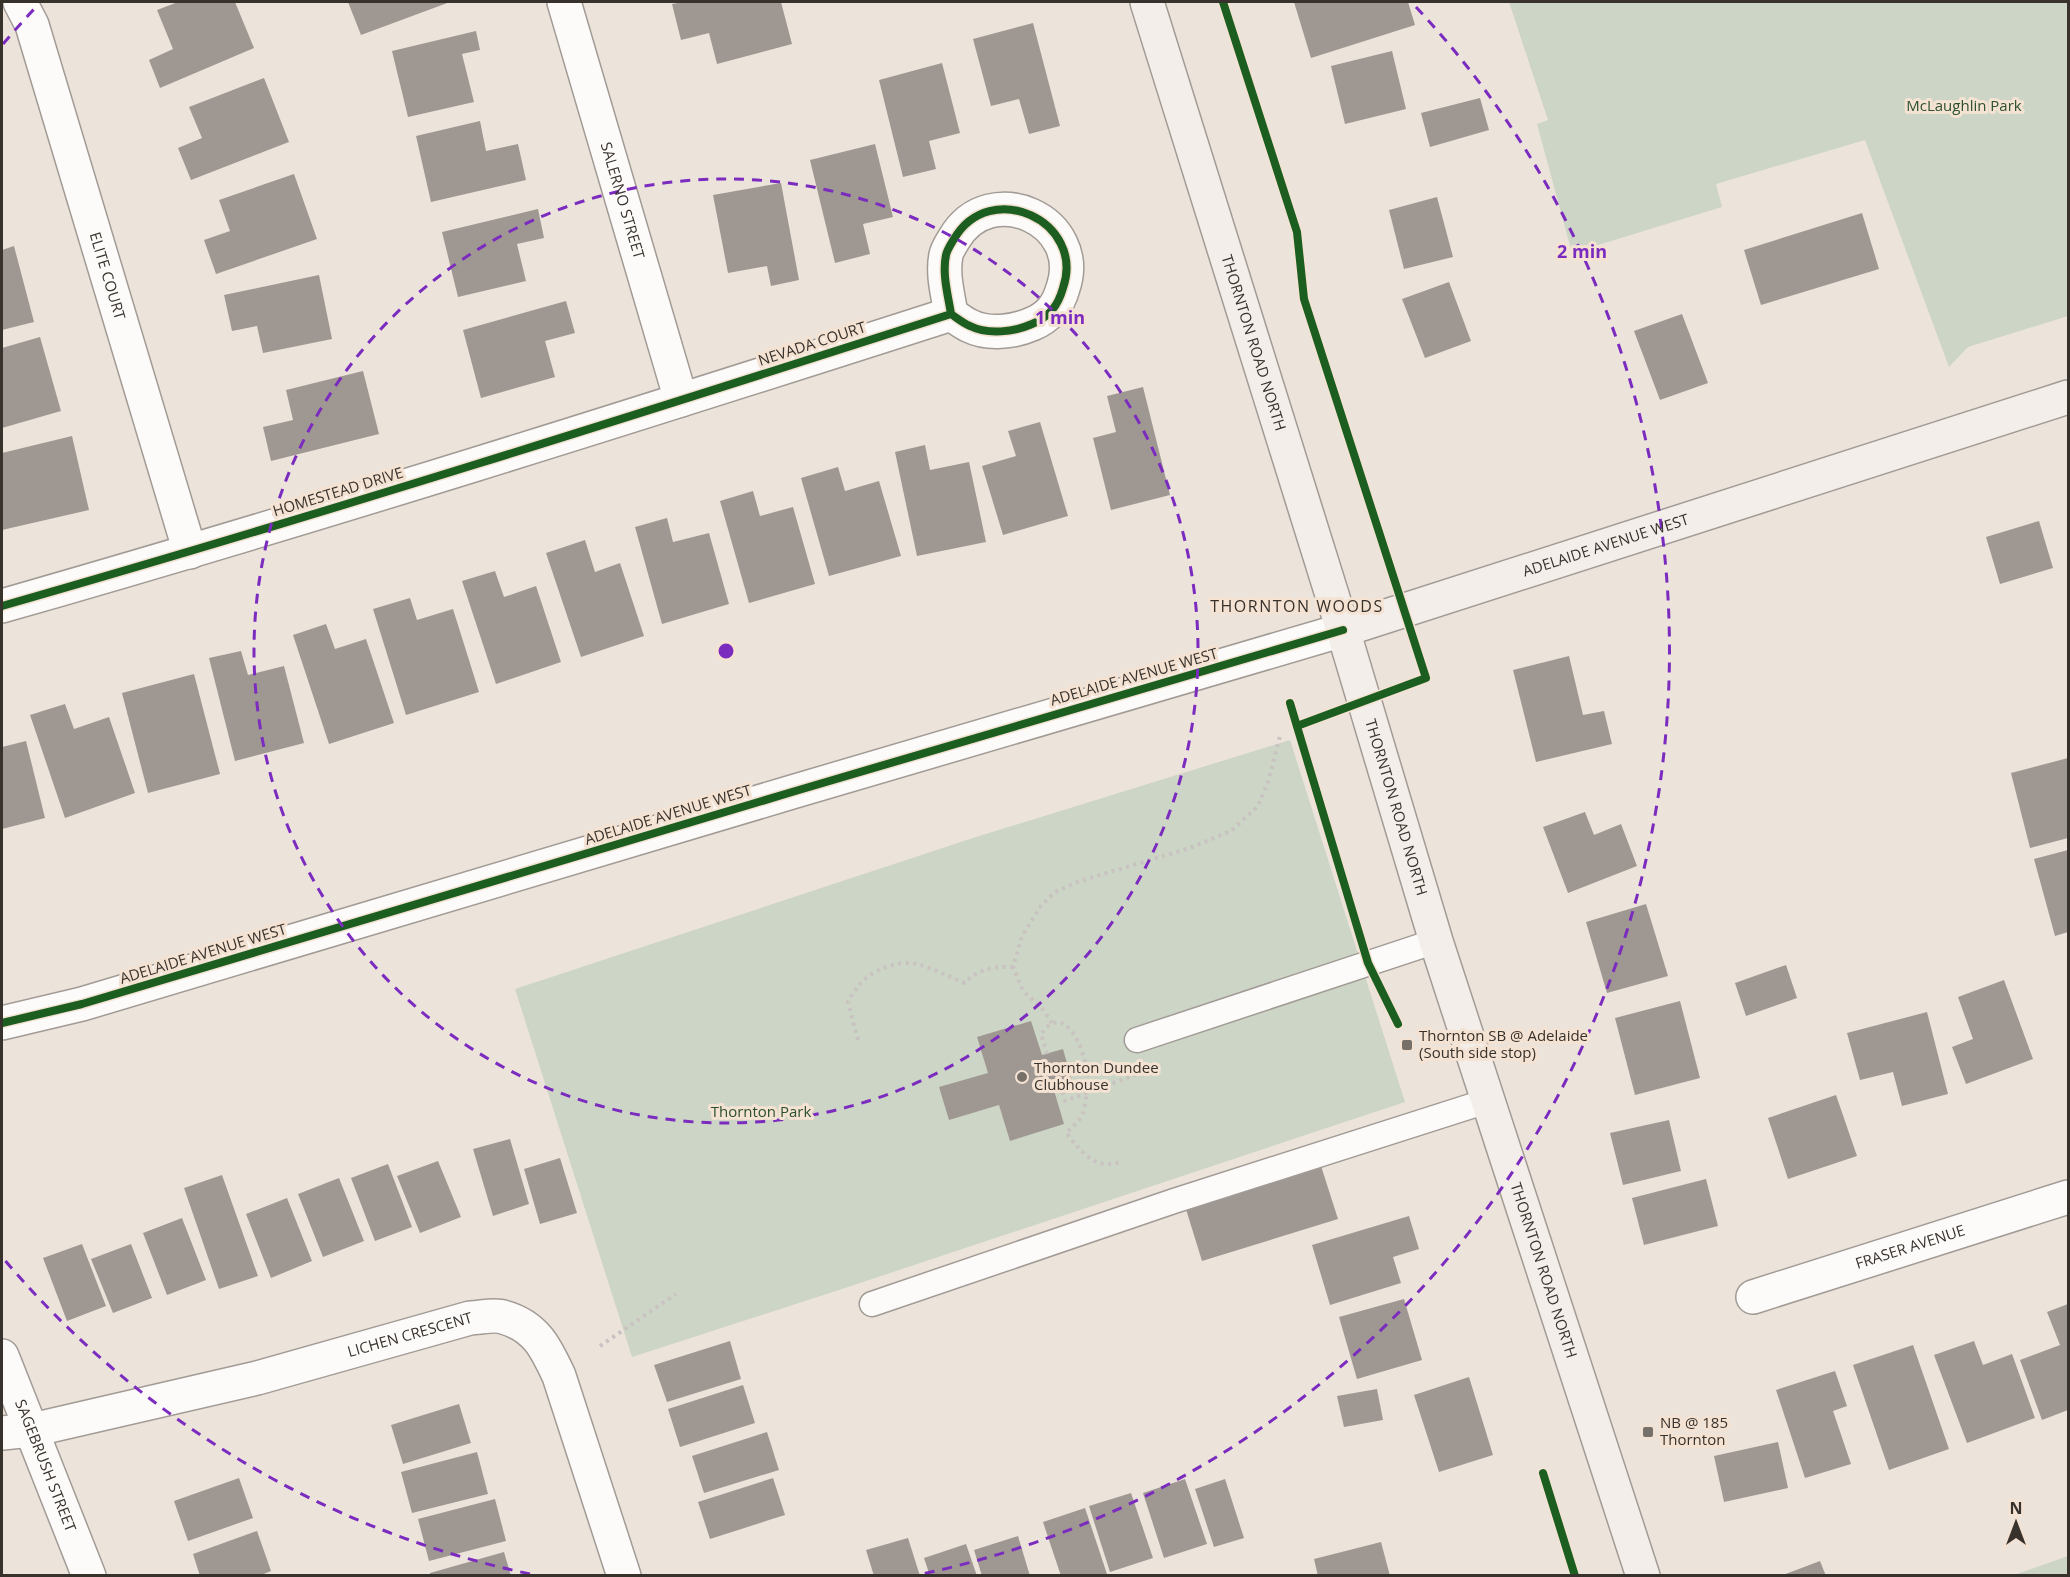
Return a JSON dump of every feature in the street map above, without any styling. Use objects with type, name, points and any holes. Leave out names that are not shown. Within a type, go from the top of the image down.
[{"type":"main road","name":"THORNTON ROAD NORTH","points":[[1147,2],[1343,630],[1436,941],[1643,1575]]},
{"type":"main road","name":"ADELAIDE AVENUE WEST","points":[[1343,630],[2068,397]]},
{"type":"street","name":"ELITE COURT","points":[[20,2],[32,25],[190,552]]},
{"type":"street","name":"SALERNO STREET","points":[[564,2],[681,400]]},
{"type":"street","name":"NEVADA COURT","points":[[681,400],[951,314]]},
{"type":"street","name":"HOMESTEAD DRIVE","points":[[2,606],[190,552],[681,400]]},
{"type":"street","name":"ADELAIDE AVENUE WEST","points":[[2,1023],[82,1004],[1343,630]]},
{"type":"street","name":"FRASER AVENUE","points":[[1754,1297],[2068,1197]]},
{"type":"street","name":"LICHEN CRESCENT","points":[[17,1432],[257,1378],[470,1318],[502,1316],[527,1327],[545,1346],[560,1376],[624,1575]]},
{"type":"street","name":"SAGEBRUSH STREET","points":[[2,1356],[17,1432],[89,1575]]},
{"type":"lane","points":[[1137,1040],[1436,941]]},
{"type":"lane","points":[[872,1304],[1174,1201],[1487,1101]]},
{"type":"path","points":[[1052,1023],[1041,1007],[1023,991],[1013,967],[1022,936],[1041,906],[1054,892],[1080,881],[1190,848],[1231,831],[1258,806],[1268,782],[1280,736]]},
{"type":"path","points":[[858,1040],[848,1002],[854,990],[878,969],[915,963],[964,983],[970,977],[986,970],[1000,966],[1013,967]]},
{"type":"path","points":[[1047,1054],[1041,1034],[1052,1023],[1060,1023],[1070,1028],[1076,1037],[1087,1071],[1083,1114],[1066,1133],[1080,1150],[1098,1164],[1109,1166],[1120,1162]]},
{"type":"path","points":[[1060,1085],[1065,1101],[1146,1071]]},
{"type":"path","points":[[600,1346],[676,1294]]},
{"type":"green space","name":"McLaughlin Park","points":[[1509,2],[2068,2],[2068,316],[1968,347],[1949,367],[1865,140],[1716,184],[1722,207],[1572,253],[1537,124],[1548,120]]},
{"type":"green space","name":"Thornton Park","points":[[1290,740],[1405,1102],[632,1357],[515,989],[976,837]]},
{"type":"green space","points":[[2068,1556],[2068,1575],[2014,1575]]},
{"type":"building","points":[[178,2],[235,2],[254,48],[160,88],[149,60],[173,49],[157,10]]},
{"type":"building","points":[[348,2],[450,2],[361,35]]},
{"type":"building","points":[[781,2],[792,44],[717,64],[709,33],[681,40],[672,4]]},
{"type":"building","points":[[1294,2],[1408,2],[1415,25],[1311,58]]},
{"type":"building","points":[[1033,23],[1060,126],[1029,134],[1019,99],[991,106],[973,39]]},
{"type":"building","points":[[476,31],[480,50],[462,54],[474,102],[408,117],[392,51]]},
{"type":"building","points":[[1392,51],[1406,109],[1345,124],[1331,66]]},
{"type":"building","points":[[942,63],[960,133],[929,141],[936,169],[903,177],[879,80]]},
{"type":"building","points":[[264,78],[289,142],[191,180],[178,148],[202,138],[189,107]]},
{"type":"building","points":[[1480,98],[1489,130],[1430,147],[1421,113]]},
{"type":"building","points":[[480,121],[486,151],[518,144],[526,180],[431,202],[416,136]]},
{"type":"building","points":[[875,144],[893,217],[863,224],[870,254],[835,263],[810,160]]},
{"type":"building","points":[[294,174],[317,239],[216,274],[204,240],[230,231],[219,200]]},
{"type":"building","points":[[781,183],[799,280],[771,286],[767,266],[728,273],[713,195]]},
{"type":"building","points":[[1437,197],[1453,257],[1404,269],[1389,210]]},
{"type":"building","points":[[538,209],[544,238],[517,244],[526,281],[458,297],[442,232]]},
{"type":"building","points":[[1862,213],[1879,269],[1761,305],[1744,250]]},
{"type":"building","points":[[14,246],[34,322],[2,330],[2,250]]},
{"type":"building","points":[[319,275],[332,339],[263,353],[257,326],[232,331],[224,295]]},
{"type":"building","points":[[1449,282],[1471,341],[1425,358],[1402,299]]},
{"type":"building","points":[[566,301],[575,333],[545,341],[555,377],[481,398],[463,330]]},
{"type":"building","points":[[1682,314],[1708,383],[1660,400],[1634,331]]},
{"type":"building","points":[[40,337],[61,411],[2,428],[2,348]]},
{"type":"building","points":[[363,371],[379,434],[271,461],[263,427],[293,420],[286,390]]},
{"type":"building","points":[[1143,387],[1170,495],[1111,510],[1093,438],[1116,432],[1107,396]]},
{"type":"building","points":[[1040,422],[1068,516],[1003,535],[982,466],[1016,456],[1008,431]]},
{"type":"building","points":[[72,436],[89,510],[2,530],[2,453]]},
{"type":"building","points":[[925,445],[930,470],[969,462],[986,542],[917,556],[895,452]]},
{"type":"building","points":[[838,467],[845,491],[879,481],[901,556],[829,576],[801,478]]},
{"type":"building","points":[[753,491],[760,516],[793,507],[815,584],[749,603],[720,501]]},
{"type":"building","points":[[667,518],[673,542],[709,533],[729,604],[662,624],[635,527]]},
{"type":"building","points":[[2039,521],[2053,568],[2000,584],[1986,537]]},
{"type":"building","points":[[585,540],[595,572],[620,563],[644,636],[581,657],[546,553]]},
{"type":"building","points":[[495,571],[504,597],[536,586],[561,662],[496,684],[462,581]]},
{"type":"building","points":[[410,598],[417,620],[453,609],[479,692],[406,715],[373,609]]},
{"type":"building","points":[[326,624],[335,649],[366,639],[394,723],[329,744],[293,635]]},
{"type":"building","points":[[241,651],[248,675],[284,666],[304,743],[235,761],[209,658]]},
{"type":"building","points":[[1569,656],[1583,715],[1604,711],[1612,744],[1536,762],[1513,670]]},
{"type":"building","points":[[194,674],[220,774],[148,793],[122,693]]},
{"type":"building","points":[[65,704],[74,729],[109,717],[135,793],[65,818],[30,715]]},
{"type":"building","points":[[26,741],[45,818],[2,829],[2,747]]},
{"type":"building","points":[[2068,758],[2068,838],[2030,848],[2011,773]]},
{"type":"building","points":[[1585,812],[1594,835],[1621,824],[1637,866],[1568,893],[1543,827]]},
{"type":"building","points":[[2068,850],[2068,932],[2055,936],[2034,859]]},
{"type":"building","points":[[1646,904],[1668,976],[1607,993],[1586,922]]},
{"type":"building","points":[[1786,965],[1797,998],[1746,1016],[1735,983]]},
{"type":"building","points":[[2004,980],[2033,1059],[1966,1084],[1952,1047],[1973,1039],[1958,997]]},
{"type":"building","points":[[1680,1001],[1700,1078],[1635,1095],[1615,1018]]},
{"type":"building","points":[[1927,1012],[1948,1094],[1902,1106],[1893,1072],[1860,1080],[1847,1033]]},
{"type":"building","name":"Thornton Dundee Clubhouse","points":[[1031,1021],[1042,1055],[1063,1049],[1072,1081],[1053,1087],[1064,1124],[1010,1141],[999,1105],[949,1120],[939,1087],[988,1073],[977,1037]]},
{"type":"building","points":[[1836,1095],[1857,1156],[1788,1179],[1768,1118]]},
{"type":"building","points":[[1669,1120],[1681,1171],[1623,1185],[1610,1133]]},
{"type":"building","points":[[510,1139],[529,1204],[493,1216],[473,1149]]},
{"type":"building","points":[[560,1158],[577,1213],[540,1224],[524,1169]]},
{"type":"building","points":[[438,1161],[461,1217],[420,1233],[397,1176]]},
{"type":"building","points":[[388,1164],[412,1227],[375,1241],[351,1178]]},
{"type":"building","points":[[1321,1166],[1338,1219],[1202,1261],[1185,1206]]},
{"type":"building","points":[[222,1175],[258,1276],[219,1289],[184,1188]]},
{"type":"building","points":[[339,1178],[364,1241],[323,1257],[298,1194]]},
{"type":"building","points":[[1706,1179],[1718,1226],[1644,1245],[1632,1198]]},
{"type":"building","points":[[287,1198],[312,1261],[271,1278],[246,1214]]},
{"type":"building","points":[[1409,1216],[1419,1249],[1393,1257],[1401,1283],[1330,1305],[1312,1245]]},
{"type":"building","points":[[182,1218],[206,1280],[167,1295],[143,1233]]},
{"type":"building","points":[[82,1244],[106,1306],[67,1321],[43,1258]]},
{"type":"building","points":[[131,1244],[152,1298],[113,1313],[91,1259]]},
{"type":"building","points":[[1404,1299],[1422,1360],[1357,1379],[1339,1317]]},
{"type":"building","points":[[2068,1304],[2068,1410],[2042,1420],[2020,1360],[2060,1345],[2047,1312]]},
{"type":"building","points":[[730,1341],[741,1379],[667,1402],[654,1365]]},
{"type":"building","points":[[1974,1341],[1983,1365],[2012,1354],[2035,1418],[1967,1443],[1934,1355]]},
{"type":"building","points":[[1913,1345],[1949,1449],[1889,1470],[1853,1365]]},
{"type":"building","points":[[1835,1371],[1847,1406],[1833,1411],[1851,1464],[1805,1478],[1776,1390]]},
{"type":"building","points":[[1469,1377],[1493,1455],[1439,1472],[1414,1395]]},
{"type":"building","points":[[743,1385],[755,1423],[680,1447],[668,1409]]},
{"type":"building","points":[[1377,1389],[1383,1420],[1344,1427],[1337,1396]]},
{"type":"building","points":[[459,1404],[471,1443],[403,1464],[391,1425]]},
{"type":"building","points":[[767,1432],[779,1470],[704,1493],[692,1456]]},
{"type":"building","points":[[1778,1442],[1788,1488],[1724,1502],[1714,1456]]},
{"type":"building","points":[[477,1452],[488,1494],[412,1513],[401,1472]]},
{"type":"building","points":[[239,1478],[253,1518],[188,1541],[174,1501]]},
{"type":"building","points":[[773,1478],[785,1515],[710,1539],[698,1502]]},
{"type":"building","points":[[1185,1479],[1207,1544],[1164,1558],[1143,1493]]},
{"type":"building","points":[[1225,1479],[1244,1538],[1214,1547],[1195,1489]]},
{"type":"building","points":[[1131,1493],[1153,1558],[1110,1572],[1089,1506]]},
{"type":"building","points":[[495,1499],[506,1541],[429,1561],[418,1519]]},
{"type":"building","points":[[1085,1508],[1107,1574],[1061,1576],[1043,1522]]},
{"type":"building","points":[[257,1531],[271,1571],[259,1576],[200,1576],[193,1554]]},
{"type":"building","points":[[1018,1536],[1030,1576],[982,1576],[974,1550]]},
{"type":"building","points":[[908,1538],[920,1576],[874,1576],[866,1550]]},
{"type":"building","points":[[1381,1542],[1390,1576],[1318,1576],[1314,1559]]},
{"type":"building","points":[[966,1544],[977,1576],[930,1576],[924,1558]]},
{"type":"building","points":[[504,1552],[511,1576],[430,1576],[430,1573]]},
{"type":"building","points":[[1820,1561],[1826,1576],[1783,1576],[1783,1575]]},
{"type":"cycle path","points":[[1223,2],[1297,232],[1304,299],[1426,678],[1297,726]]},
{"type":"cycle path","points":[[2,606],[478,464],[951,314],[967,325],[985,331],[1009,331],[1025,327],[1048,314],[1058,300],[1063,288],[1066,264],[1061,243],[1048,227],[1031,215],[1010,210],[989,211],[970,221],[954,239],[946,255],[945,277],[951,314]]},
{"type":"cycle path","points":[[2,1023],[82,1004],[1343,630]]},
{"type":"cycle path","points":[[1290,703],[1368,963],[1398,1024]]},
{"type":"cycle path","points":[[1543,1473],[1575,1576]]},
{"type":"place","name":"Thornton SB @ Adelaide (South side stop)","points":[[1407,1045]]},
{"type":"place","name":"Thornton Dundee Clubhouse","points":[[1022,1077]]},
{"type":"place","name":"NB @ 185 Thornton","points":[[1648,1432]]},
{"type":"district","name":"THORNTON WOODS","points":[[1297,606]]}]
